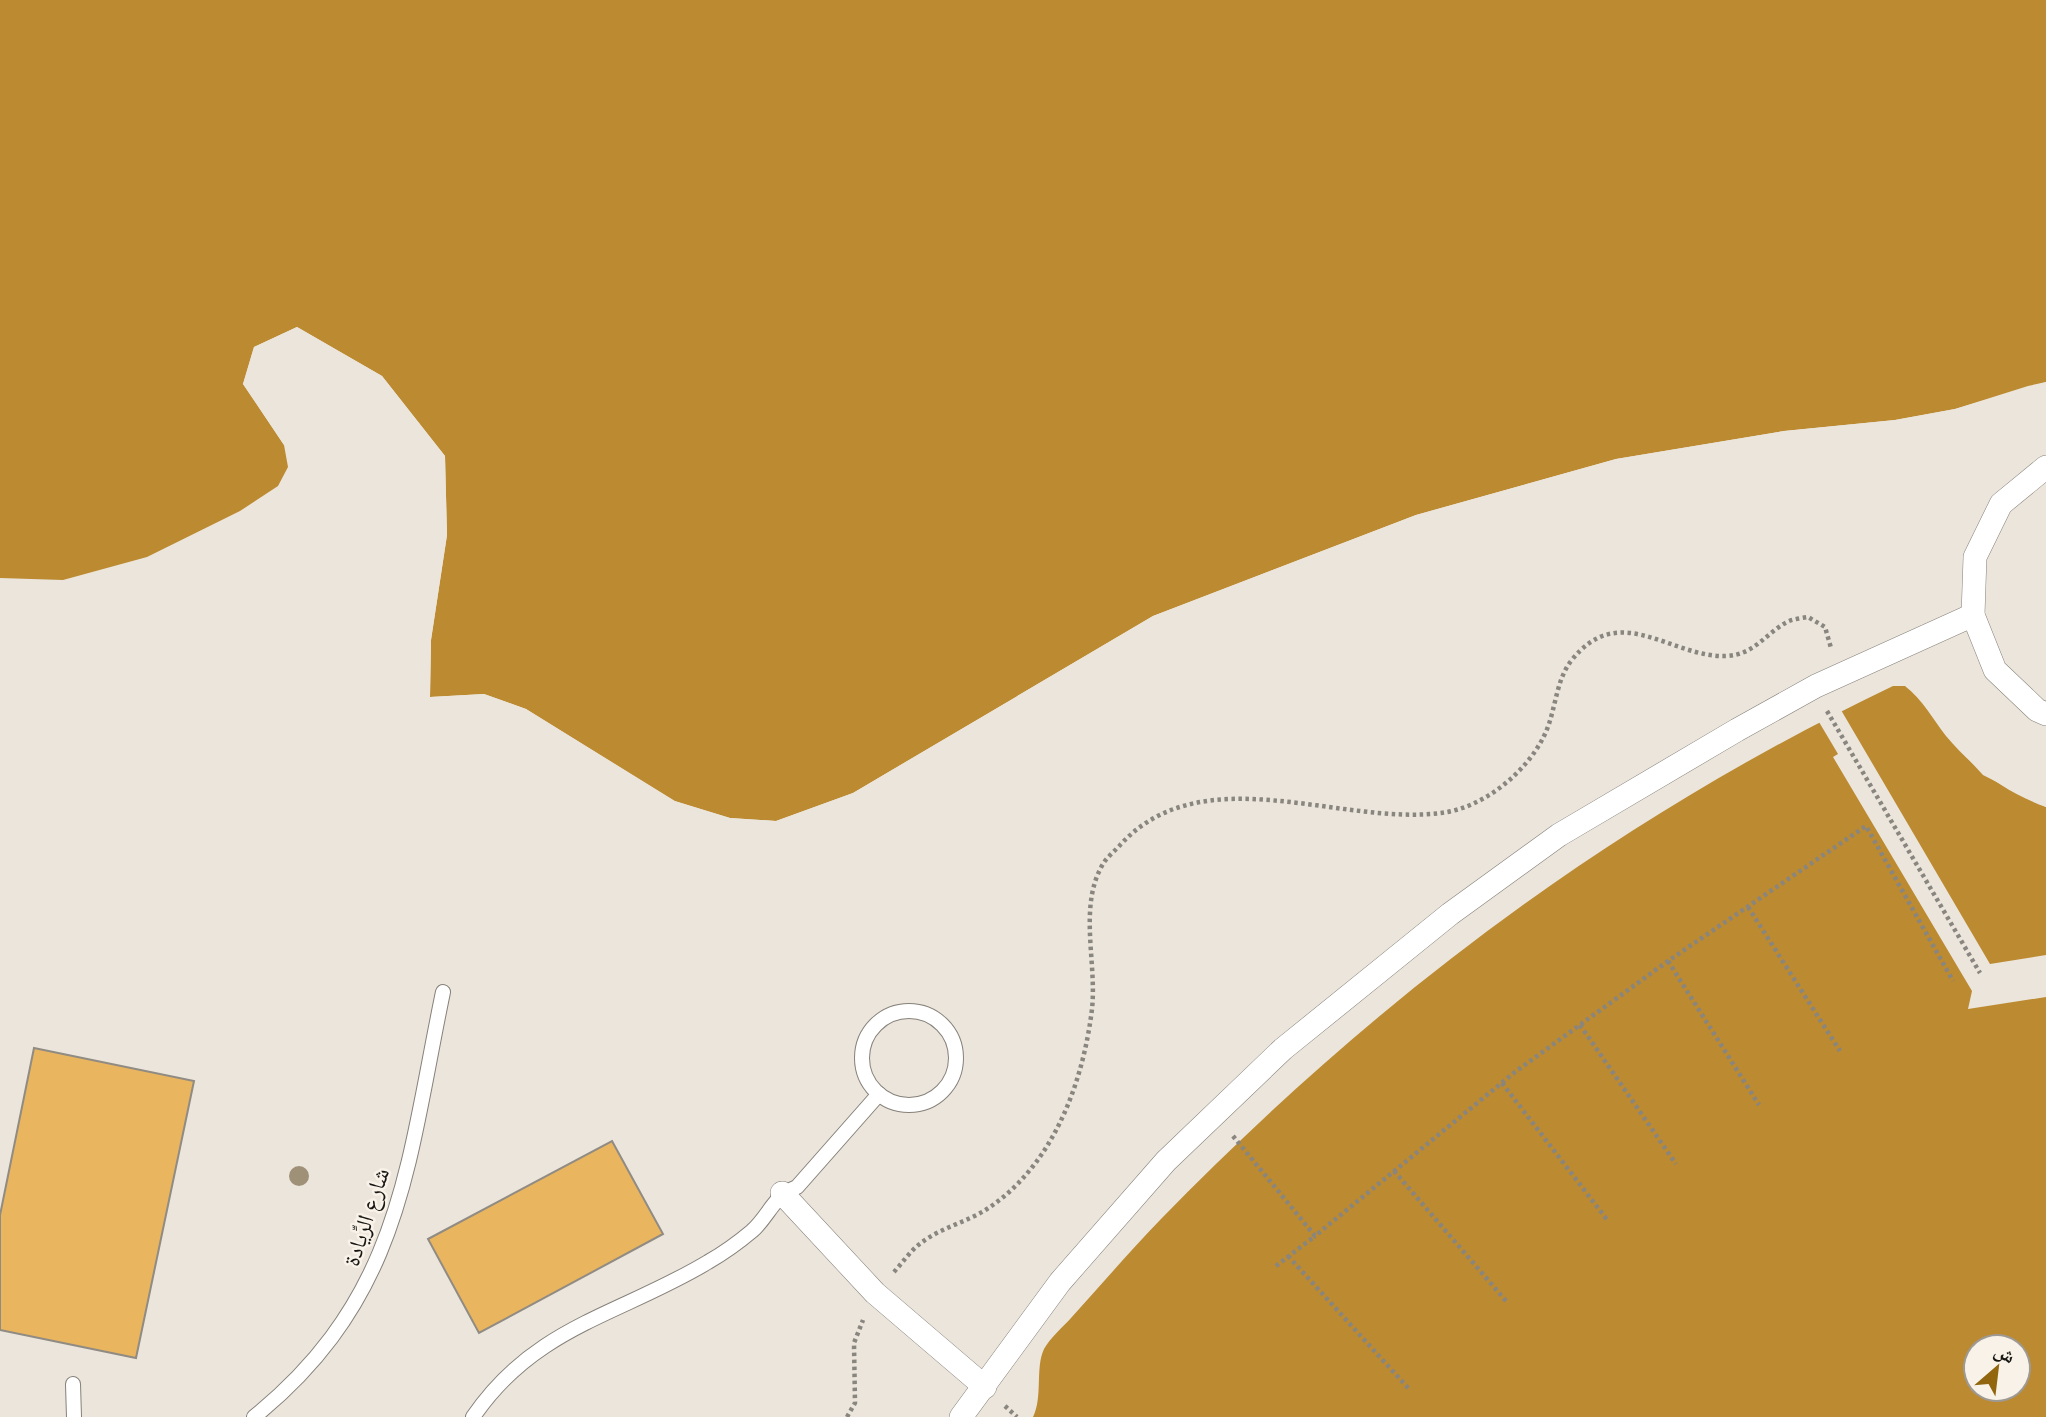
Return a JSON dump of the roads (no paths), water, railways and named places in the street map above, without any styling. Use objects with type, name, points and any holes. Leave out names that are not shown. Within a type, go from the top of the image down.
[{"type":"street","points":[[2046,467],[2001,505],[1985,536],[1975,557],[1973,615],[1996,670],[2037,710],[2046,714]]},
{"type":"street","points":[[961,1417],[1060,1282],[1166,1161],[1283,1049],[1450,914],[1559,835],[1816,686],[1973,615]]},
{"type":"street","points":[[782,1193],[875,1293],[985,1387]]},
{"type":"lane","name":"شارع الرِّيادة","points":[[254,1417],[304,1373],[328,1345],[362,1294],[383,1251],[404,1181],[443,992]]},
{"type":"lane","points":[[900,1012],[916,1012],[932,1017],[947,1032],[954,1046],[956,1063],[945,1089],[932,1100],[917,1105],[900,1105],[879,1094],[864,1074],[861,1057],[864,1041],[872,1028],[884,1018],[900,1012]]},
{"type":"lane","points":[[473,1417],[494,1387],[528,1356],[567,1332],[708,1262],[753,1230],[782,1193],[797,1187],[879,1094]]},
{"type":"lane","points":[[73,1384],[74,1417]]}]
